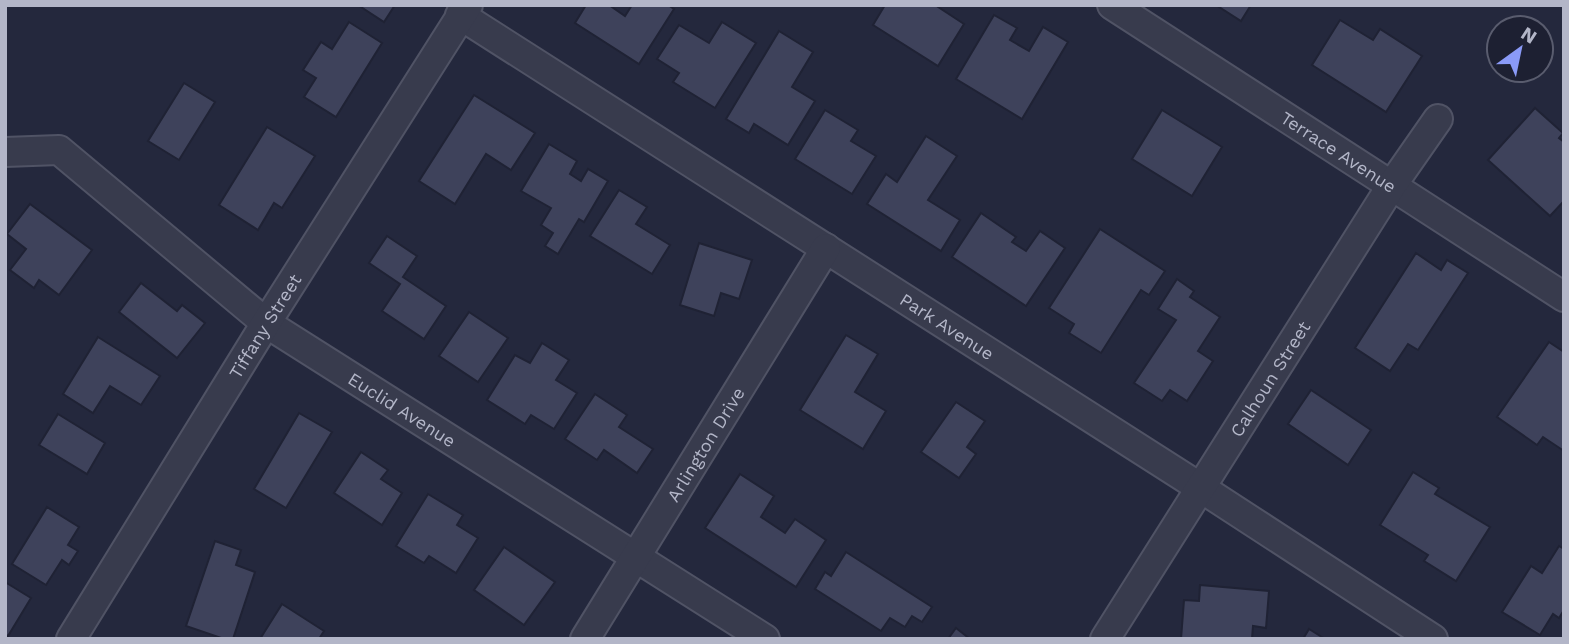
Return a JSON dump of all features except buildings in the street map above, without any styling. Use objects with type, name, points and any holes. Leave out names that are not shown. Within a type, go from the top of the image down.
[{"type":"street","name":"Terrace Avenue","points":[[1112,5],[1564,297]]},
{"type":"street","name":"Park Avenue","points":[[464,10],[826,248],[1433,639]]},
{"type":"street","name":"Tiffany Street","points":[[81,635],[266,323],[464,10]]},
{"type":"street","name":"Calhoun Street","points":[[1105,639],[1392,185],[1437,119]]},
{"type":"street","name":"Euclid Avenue","points":[[5,152],[59,150],[266,323],[765,639]]},
{"type":"street","name":"Arlington Drive","points":[[585,639],[826,248]]}]
